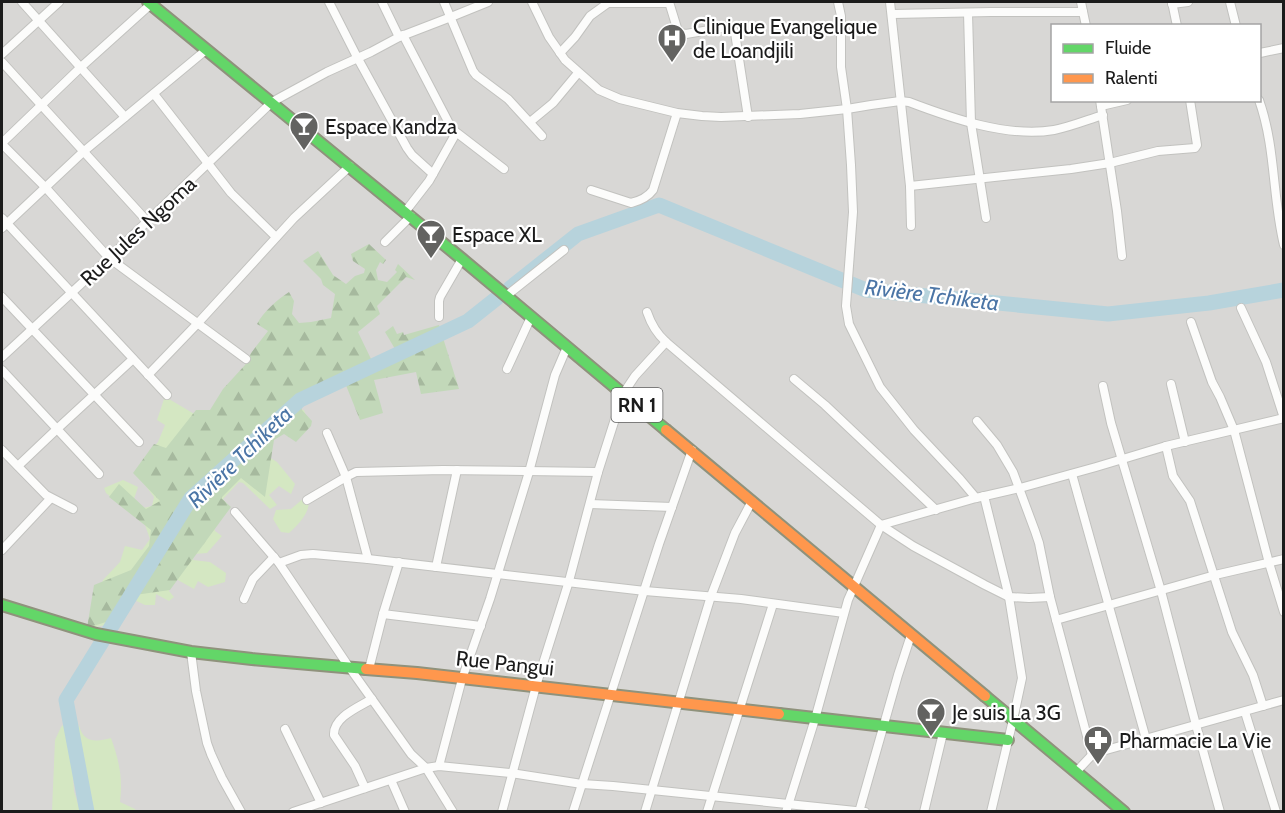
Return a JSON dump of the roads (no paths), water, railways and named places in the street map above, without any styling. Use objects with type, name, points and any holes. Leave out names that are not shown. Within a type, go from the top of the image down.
[{"type":"main road","name":"RN 1","points":[[149,3],[408,214],[1124,812]]},
{"type":"main road","name":"Rue Pangui","points":[[2,605],[96,634],[191,652],[417,673],[1008,740]]},
{"type":"street","points":[[22,2],[125,117]]},
{"type":"street","points":[[2,54],[59,2]]},
{"type":"street","points":[[329,2],[407,148],[434,174]]},
{"type":"street","points":[[382,2],[452,129],[504,169]]},
{"type":"street","points":[[444,2],[473,71],[508,99],[542,136]]},
{"type":"street","name":"Rue Jules Ngoma","points":[[2,357],[110,258],[272,102],[401,36],[488,2]]},
{"type":"street","points":[[532,2],[549,37],[560,53],[594,87],[604,94],[620,99],[677,112],[712,117],[748,117],[800,114],[900,101],[971,123],[1020,131],[1052,130],[1103,115]]},
{"type":"street","points":[[560,53],[590,16],[608,3],[669,2],[677,28],[681,33],[732,28],[737,43],[748,117]]},
{"type":"street","points":[[837,2],[841,16],[841,67],[847,109],[853,212],[846,306],[849,324],[880,387],[914,430],[980,497],[1010,597],[1022,678],[991,812]]},
{"type":"street","points":[[890,2],[910,186],[911,226]]},
{"type":"street","points":[[1015,2],[1015,12]]},
{"type":"street","points":[[1081,2],[1086,24]]},
{"type":"street","points":[[1177,24],[1172,3],[1188,2]]},
{"type":"street","points":[[1230,2],[1236,24]]},
{"type":"street","points":[[149,3],[2,143],[110,258],[246,359]]},
{"type":"street","points":[[893,14],[1083,12]]},
{"type":"street","points":[[968,13],[971,123],[986,218]]},
{"type":"street","points":[[1261,52],[1284,48]]},
{"type":"street","points":[[167,395],[3,223],[206,50]]},
{"type":"street","points":[[2,62],[147,221]]},
{"type":"street","points":[[530,122],[553,104],[578,73]]},
{"type":"street","points":[[154,94],[239,202],[276,237]]},
{"type":"street","points":[[910,186],[980,177],[1039,173],[1110,163],[1158,151],[1197,147],[1190,102]]},
{"type":"street","points":[[1260,102],[1271,147],[1279,227],[1284,245]]},
{"type":"street","points":[[1100,103],[1122,256]]},
{"type":"street","points":[[591,190],[631,203],[650,194],[677,112]]},
{"type":"street","points":[[385,242],[408,214],[434,174],[456,133]]},
{"type":"street","points":[[148,375],[294,218],[350,166]]},
{"type":"street","points":[[506,296],[564,250]]},
{"type":"street","points":[[439,317],[441,297],[462,259]]},
{"type":"street","points":[[2,297],[140,442]]},
{"type":"street","points":[[881,525],[1072,474],[1166,446],[1284,418],[1266,362],[1241,308]]},
{"type":"street","points":[[647,312],[656,333],[881,525],[913,546],[1010,597],[1050,597]]},
{"type":"street","points":[[507,369],[531,317]]},
{"type":"street","points":[[1191,321],[1212,382],[1234,430],[1284,612]]},
{"type":"street","points":[[502,812],[536,686],[623,394],[635,376],[666,342]]},
{"type":"street","points":[[439,766],[462,679],[481,627],[530,472],[555,375],[567,347]]},
{"type":"street","points":[[18,466],[133,359]]},
{"type":"street","points":[[2,370],[99,474]]},
{"type":"street","points":[[794,379],[825,405],[936,510]]},
{"type":"street","points":[[1172,384],[1185,442]]},
{"type":"street","points":[[1103,386],[1111,423],[1161,591],[1220,812]]},
{"type":"street","points":[[977,421],[997,445],[1013,472],[1039,543],[1050,597],[1092,755]]},
{"type":"street","points":[[327,433],[346,477],[369,559]]},
{"type":"street","points":[[1166,446],[1173,476],[1190,501],[1232,632],[1253,675],[1263,706]]},
{"type":"street","points":[[573,812],[692,450]]},
{"type":"street","points":[[2,453],[50,499],[73,509]]},
{"type":"street","points":[[308,500],[356,472],[457,470],[598,472]]},
{"type":"street","points":[[436,567],[457,470]]},
{"type":"street","points":[[1072,474],[1146,739]]},
{"type":"street","points":[[2,550],[50,499]]},
{"type":"street","points":[[645,812],[711,596],[735,533],[752,501]]},
{"type":"street","points":[[590,504],[672,507]]},
{"type":"street","points":[[235,512],[277,560],[411,754],[426,768],[453,812]]},
{"type":"street","points":[[788,807],[844,613],[853,586],[881,525]]},
{"type":"street","points":[[244,599],[253,579],[277,560],[313,554],[645,591],[711,596],[844,613]]},
{"type":"street","points":[[1056,620],[1215,575],[1284,559]]},
{"type":"street","points":[[369,669],[399,562]]},
{"type":"street","points":[[707,812],[773,604]]},
{"type":"street","points":[[383,614],[481,627]]},
{"type":"street","points":[[860,811],[911,635]]},
{"type":"street","points":[[191,652],[196,691],[207,743],[222,778],[242,812]]},
{"type":"street","points":[[365,788],[355,766],[333,731],[342,718],[372,699]]},
{"type":"street","points":[[1076,772],[1092,755],[1284,700]]},
{"type":"street","points":[[1245,712],[1276,812]]},
{"type":"street","points":[[285,729],[321,803]]},
{"type":"street","points":[[924,812],[943,733]]},
{"type":"street","points":[[293,812],[311,809],[321,803],[365,788],[439,766],[511,773],[582,784],[712,796],[788,807],[865,812]]},
{"type":"street","points":[[391,780],[405,812]]},
{"type":"waterway","name":"Rivière Tchiketa","points":[[510,288],[578,234],[659,205],[866,290],[1108,314],[1209,303],[1284,290]]},
{"type":"waterway","name":"Rivière Tchiketa","points":[[87,812],[66,700],[191,498],[300,400],[468,321],[497,298]]},
{"type":"place","name":"Clinique Evangelique de Loandjili","points":[[672,64]]},
{"type":"place","name":"Espace Kandza","points":[[304,152]]},
{"type":"place","name":"Espace XL","points":[[431,260]]},
{"type":"place","name":"Je suis La 3G","points":[[931,738]]},
{"type":"place","name":"Pharmacie La Vie","points":[[1098,766]]}]
